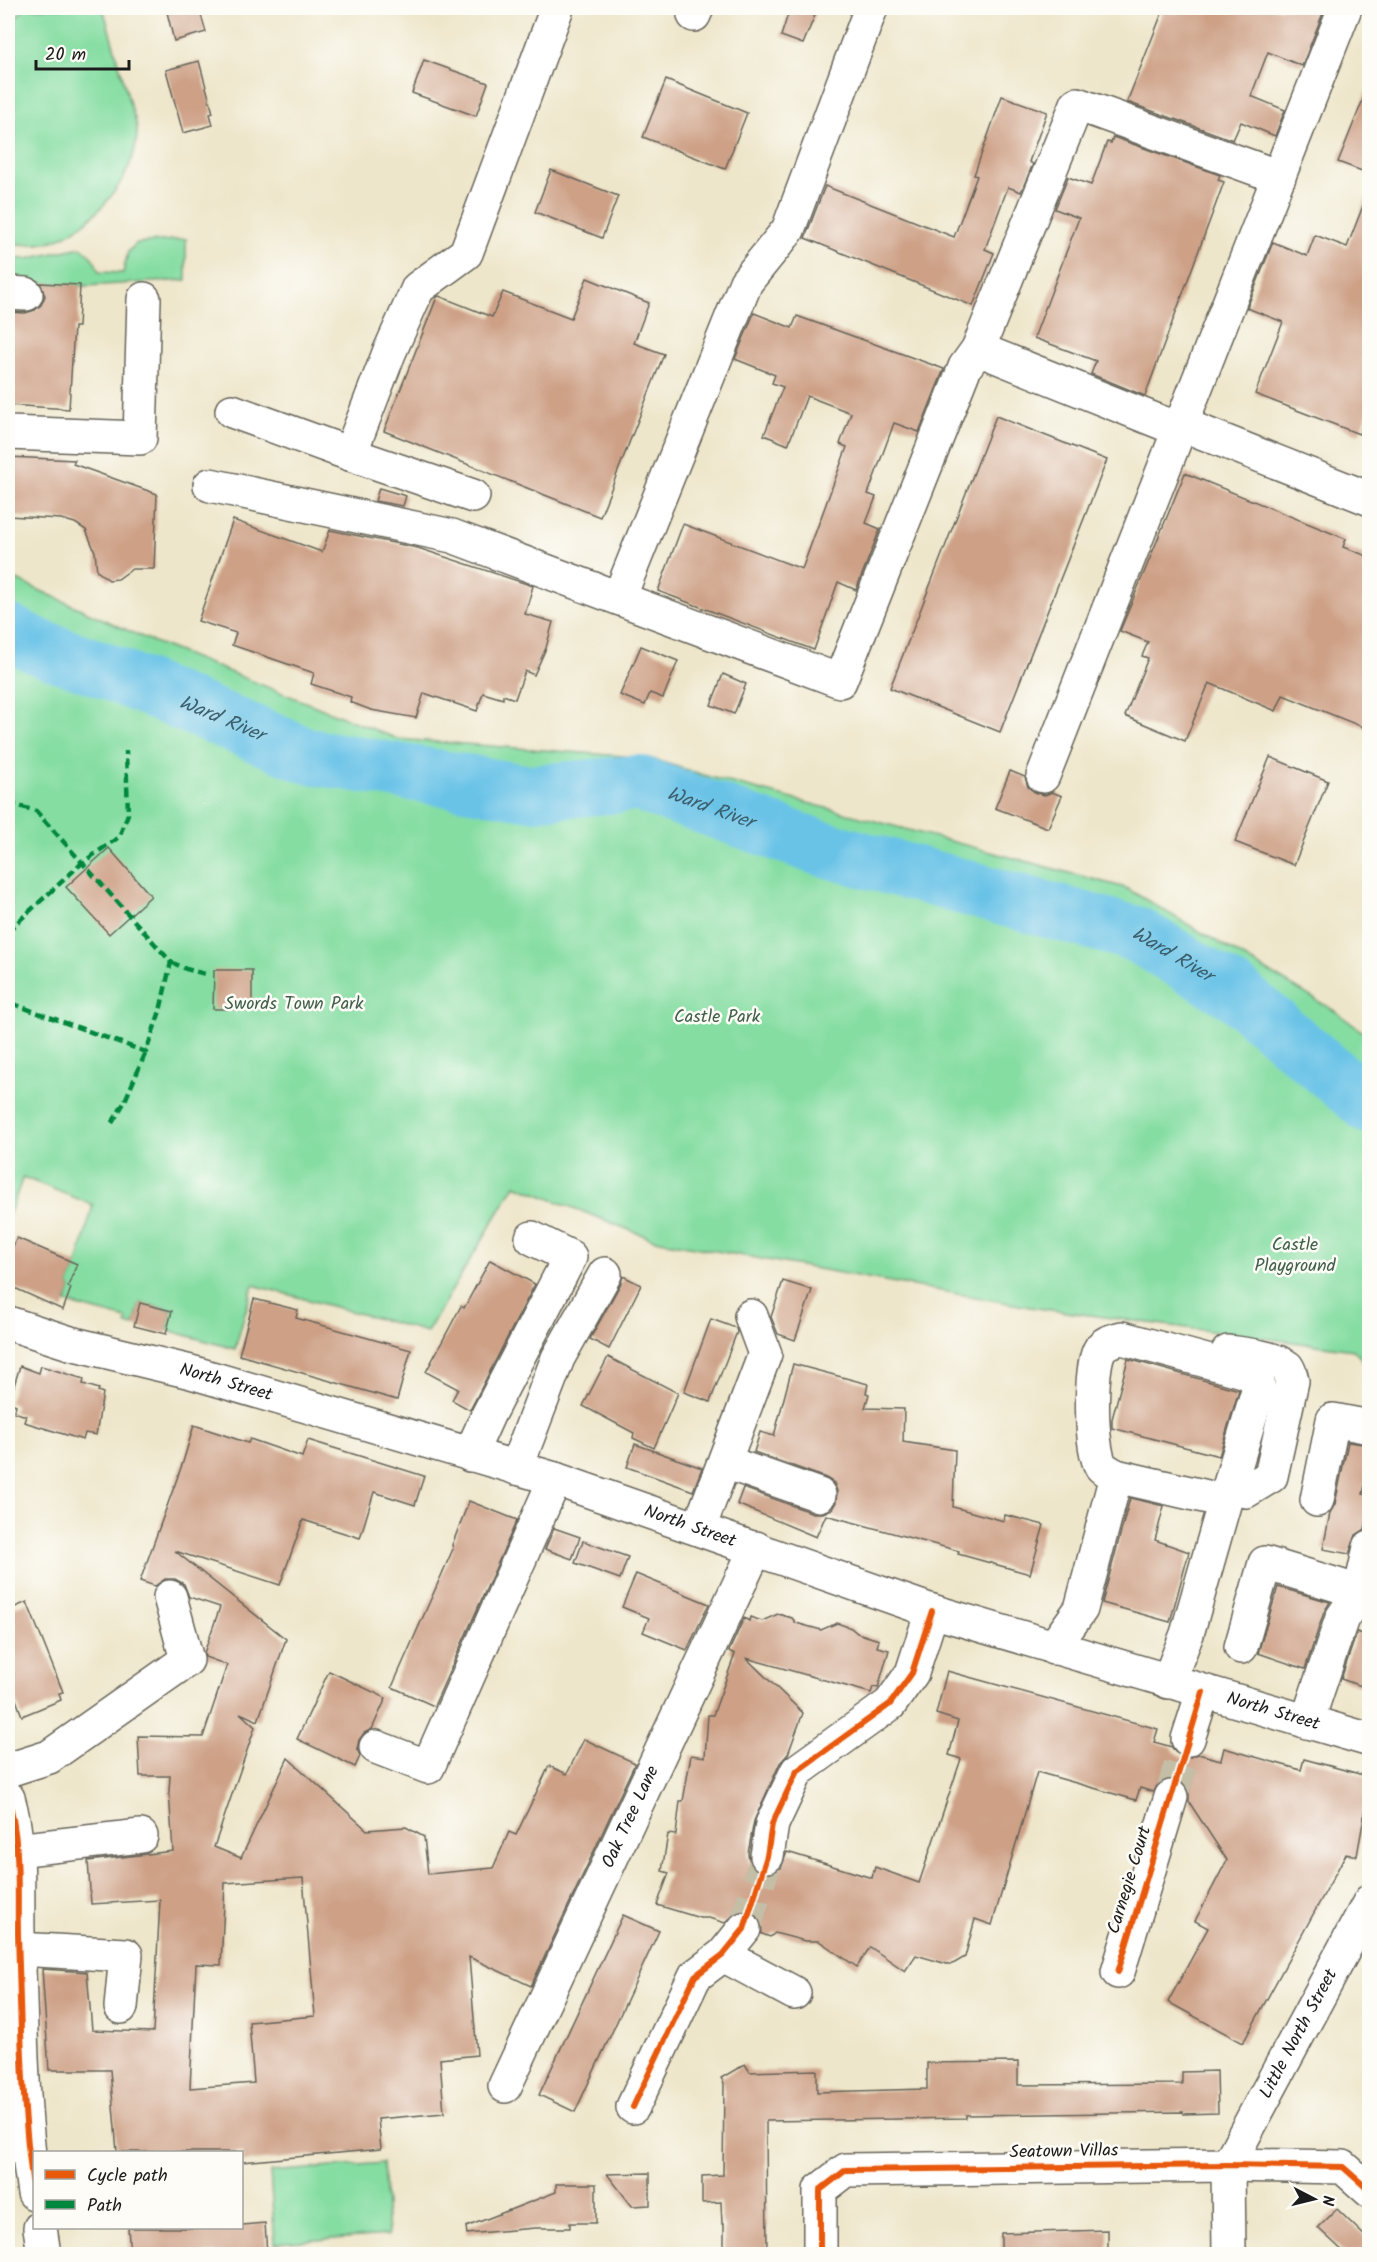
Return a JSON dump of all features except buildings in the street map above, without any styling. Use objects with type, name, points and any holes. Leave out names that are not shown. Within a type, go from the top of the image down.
[{"type":"street","points":[[350,454],[389,352],[418,288],[466,254],[557,8]]},
{"type":"street","points":[[620,598],[746,282],[788,230],[871,8]]},
{"type":"street","points":[[1043,776],[1345,8]]},
{"type":"street","points":[[210,485],[452,536],[840,681],[965,367],[978,349],[1077,104],[1279,177]]},
{"type":"street","points":[[8,433],[140,438],[144,299]]},
{"type":"street","points":[[978,349],[1165,424],[1181,424],[1370,499]]},
{"type":"street","points":[[232,411],[473,496]]},
{"type":"street","points":[[470,1455],[488,1415],[570,1257],[532,1238]]},
{"type":"street","points":[[516,1468],[558,1358],[606,1274]]},
{"type":"street","points":[[699,1528],[765,1354],[751,1316]]},
{"type":"street","name":"North Street","points":[[8,1323],[69,1343],[192,1372],[555,1479],[932,1611],[1370,1740]]},
{"type":"street","points":[[1122,1338],[1244,1371],[1258,1378],[1258,1390],[1235,1496],[1168,1682]]},
{"type":"street","points":[[1122,1338],[1245,1354],[1268,1359],[1289,1369],[1292,1381],[1271,1476],[1235,1496],[1116,1476],[1102,1468],[1094,1449],[1093,1377],[1099,1349],[1110,1341],[1122,1338]]},
{"type":"street","points":[[1317,1500],[1333,1420],[1370,1427]]},
{"type":"street","points":[[724,1462],[819,1495]]},
{"type":"street","points":[[1053,1648],[1081,1609],[1116,1476]]},
{"type":"street","points":[[376,1747],[428,1767],[555,1479]]},
{"type":"street","points":[[1307,1722],[1342,1618],[1360,1592],[1370,1547]]},
{"type":"street","name":"Oak Tree Lane","points":[[505,2086],[756,1548]]},
{"type":"street","points":[[1241,1647],[1265,1563],[1360,1592]]},
{"type":"street","points":[[8,1770],[49,1757],[187,1660],[170,1597]]},
{"type":"street","points":[[767,1856],[772,1824],[797,1771],[890,1704],[912,1673],[932,1611]]},
{"type":"street","points":[[1188,1739],[1203,1692]]},
{"type":"street","name":"Carnegie Court","points":[[1118,1972],[1171,1797]]},
{"type":"street","points":[[8,1798],[16,1850],[20,2060],[18,2161],[33,2191]]},
{"type":"street","points":[[16,1850],[141,1836]]},
{"type":"street","name":"Little North Street","points":[[1228,2165],[1370,1901]]},
{"type":"street","points":[[633,2107],[695,1976],[723,1955],[744,1929]]},
{"type":"street","points":[[18,1949],[126,1954],[121,2007]]},
{"type":"street","points":[[723,1955],[794,1993]]},
{"type":"street","points":[[1228,2165],[1229,2254]]},
{"type":"street","name":"Seatown Villas","points":[[820,2254],[820,2190],[846,2170],[1228,2165],[1343,2167],[1370,2191]]},
{"type":"street","points":[[40,2229],[44,2254]]},
{"type":"green space","points":[[25,8],[103,8],[136,121],[137,133],[134,150],[120,184],[95,214],[81,226],[49,242],[8,244],[8,26]]},
{"type":"green space","points":[[186,239],[186,280],[85,286],[8,281],[8,258],[27,259],[81,247],[93,258],[99,272],[123,273],[128,252],[137,243]]},
{"type":"green space","name":"Swords Town Park","points":[[8,576],[149,640],[398,739],[649,758],[710,777],[1126,888],[1335,1011],[1369,1037],[1369,1369],[1354,1350],[1036,1308],[655,1240],[515,1185],[427,1332],[253,1285],[235,1349],[167,1330],[172,1310],[140,1303],[134,1326],[126,1324],[127,1319],[66,1303],[71,1288],[68,1286],[77,1264],[93,1205],[23,1177],[8,1218]]},
{"type":"green space","points":[[383,2163],[388,2235],[275,2243],[270,2172]]},
{"type":"waterway","name":"Ward River","points":[[8,632],[41,648],[104,670],[308,756],[531,793],[638,783],[817,847],[1136,934],[1237,994],[1370,1106]]},
{"type":"tunnel","points":[[1171,1797],[1188,1739]]},
{"type":"tunnel","points":[[744,1929],[767,1856]]},
{"type":"marked path","points":[[8,931],[82,863],[119,837],[128,814],[126,751]]},
{"type":"marked path","points":[[8,803],[36,811],[171,962],[160,1011],[146,1052],[8,1002]]},
{"type":"marked path","points":[[171,962],[209,975]]},
{"type":"marked path","points":[[112,1123],[124,1103],[146,1052]]},
{"type":"cycle path","points":[[633,2107],[695,1976],[723,1955],[744,1929],[767,1856],[772,1824],[797,1771],[890,1704],[912,1673],[932,1611]]},
{"type":"cycle path","points":[[1118,1972],[1203,1692]]},
{"type":"cycle path","points":[[8,1798],[17,1849],[22,2064],[26,2128],[33,2185]]},
{"type":"cycle path","points":[[820,2254],[820,2190],[846,2170],[1228,2165],[1343,2167],[1370,2191]]},
{"type":"park label","name":"Castle Park","points":[[717,1017]]},
{"type":"park label","name":"Castle Playground","points":[[1295,1255]]}]
